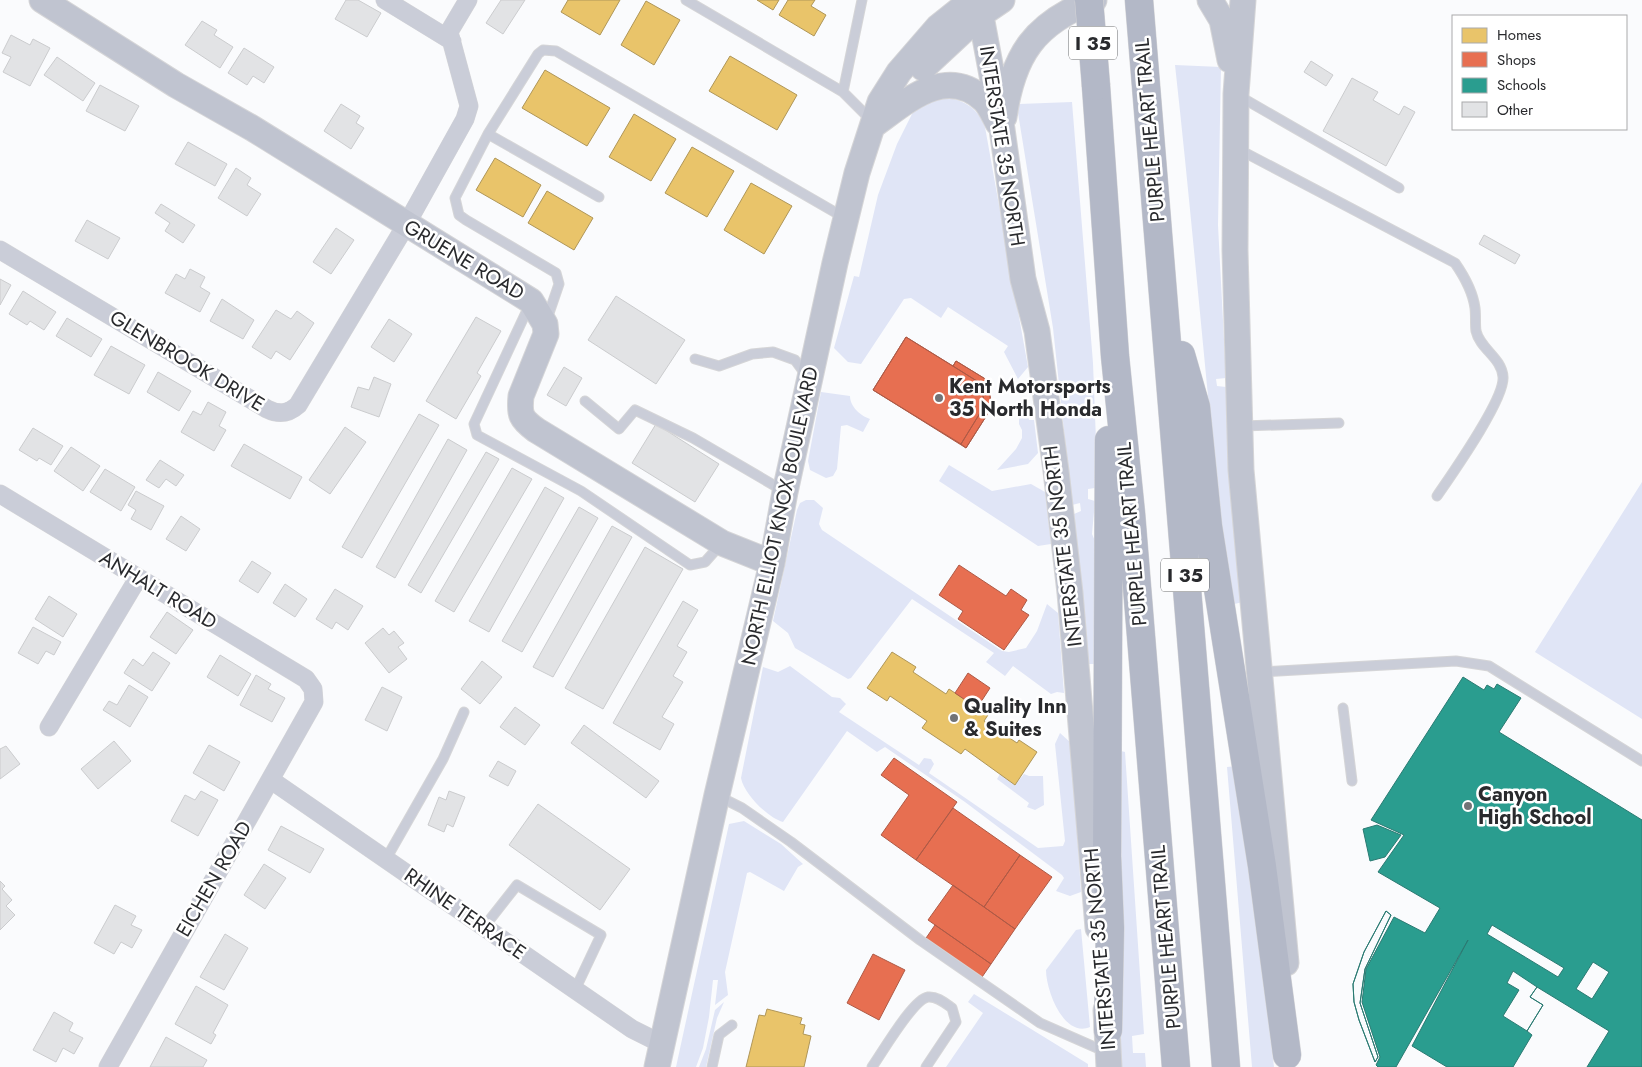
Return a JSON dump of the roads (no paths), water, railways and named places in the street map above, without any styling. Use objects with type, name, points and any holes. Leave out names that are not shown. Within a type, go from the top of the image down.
[{"type":"highway","name":"PURPLE HEART TRAIL","points":[[1089,0],[1115,356],[1132,523],[1176,1067]]},
{"type":"highway","name":"PURPLE HEART TRAIL","points":[[1139,0],[1226,1067]]},
{"type":"highway","points":[[1165,303],[1196,407],[1208,526],[1262,866],[1287,1061]]},
{"type":"highway","points":[[1109,1050],[1110,928],[1107,856],[1108,501],[1109,413],[1115,356]]},
{"type":"main road","name":"GRUENE ROAD","points":[[42,0],[531,301],[545,324]]},
{"type":"main road","name":"NORTH ELLIOT KNOX BOULEVARD","points":[[659,1055],[717,795],[772,564],[784,492],[845,218],[858,173],[881,120],[880,102],[911,57],[938,27],[977,5],[1002,0]]},
{"type":"main road","points":[[1002,130],[1006,99],[1015,68],[1028,46],[1047,24],[1070,9],[1094,0]]},
{"type":"main road","points":[[1210,0],[1222,20],[1236,94]]},
{"type":"main road","points":[[1243,0],[1236,94],[1234,250],[1239,426],[1241,470],[1286,943],[1287,1061]]},
{"type":"main road","name":"INTERSTATE 35 NORTH","points":[[977,5],[1002,130],[1022,279],[1037,331],[1070,593],[1109,1050]]},
{"type":"main road","points":[[881,120],[938,85],[958,86],[972,91],[985,101],[1002,130]]},
{"type":"main road","points":[[545,324],[546,334],[521,396],[520,406],[523,420],[536,430],[722,543],[772,564]]},
{"type":"street","points":[[385,0],[452,41]]},
{"type":"street","points":[[452,41],[449,32],[468,0]]},
{"type":"street","name":"GLENBROOK DRIVE","points":[[0,250],[268,409],[275,413],[284,413],[298,405],[456,139],[469,106],[452,41]]},
{"type":"street","name":"ANHALT ROAD","points":[[0,494],[306,679],[313,689]]},
{"type":"street","points":[[49,727],[138,578]]},
{"type":"street","name":"EICHEN ROAD","points":[[108,1067],[314,702],[313,689]]},
{"type":"street","name":"RHINE TERRACE","points":[[271,780],[632,1029],[659,1055]]},
{"type":"lane","points":[[686,0],[843,92],[881,120]]},
{"type":"lane","points":[[843,92],[862,0]]},
{"type":"lane","points":[[545,324],[558,284],[556,273],[466,220],[459,215],[456,207],[456,198],[488,134],[538,54],[543,50],[550,49],[845,218]]},
{"type":"lane","points":[[1236,94],[1399,188]]},
{"type":"lane","points":[[488,134],[599,197]]},
{"type":"lane","points":[[1236,148],[1455,263],[1464,275],[1475,307],[1476,332],[1483,345],[1498,363],[1503,376],[1502,387],[1488,415],[1438,496]]},
{"type":"lane","points":[[531,301],[474,424],[476,435],[581,490],[690,565],[705,562],[722,543]]},
{"type":"lane","points":[[695,359],[719,366],[752,354],[773,352],[795,360],[809,379]]},
{"type":"lane","points":[[585,401],[619,429],[635,410],[693,438],[784,492]]},
{"type":"lane","points":[[1239,426],[1339,423]]},
{"type":"lane","points":[[1260,672],[1456,661],[1479,663],[1489,666],[1642,761]]},
{"type":"lane","points":[[1343,708],[1352,781]]},
{"type":"lane","points":[[386,859],[443,759],[464,712]]},
{"type":"lane","points":[[717,795],[742,808],[791,842],[920,940],[1040,1023],[1109,1050]]},
{"type":"lane","points":[[484,927],[517,885],[601,935],[575,990]]},
{"type":"lane","points":[[872,1067],[918,1002],[931,997],[937,998],[952,1008],[956,1022],[926,1067]]},
{"type":"lane","points":[[712,1067],[720,1035],[732,1025]]},
{"type":"place","name":"Kent Motorsports 35 North Honda","points":[[939,398]]},
{"type":"place","name":"Quality Inn & Suites","points":[[954,718]]},
{"type":"place","name":"Canyon High School","points":[[1468,806]]}]
